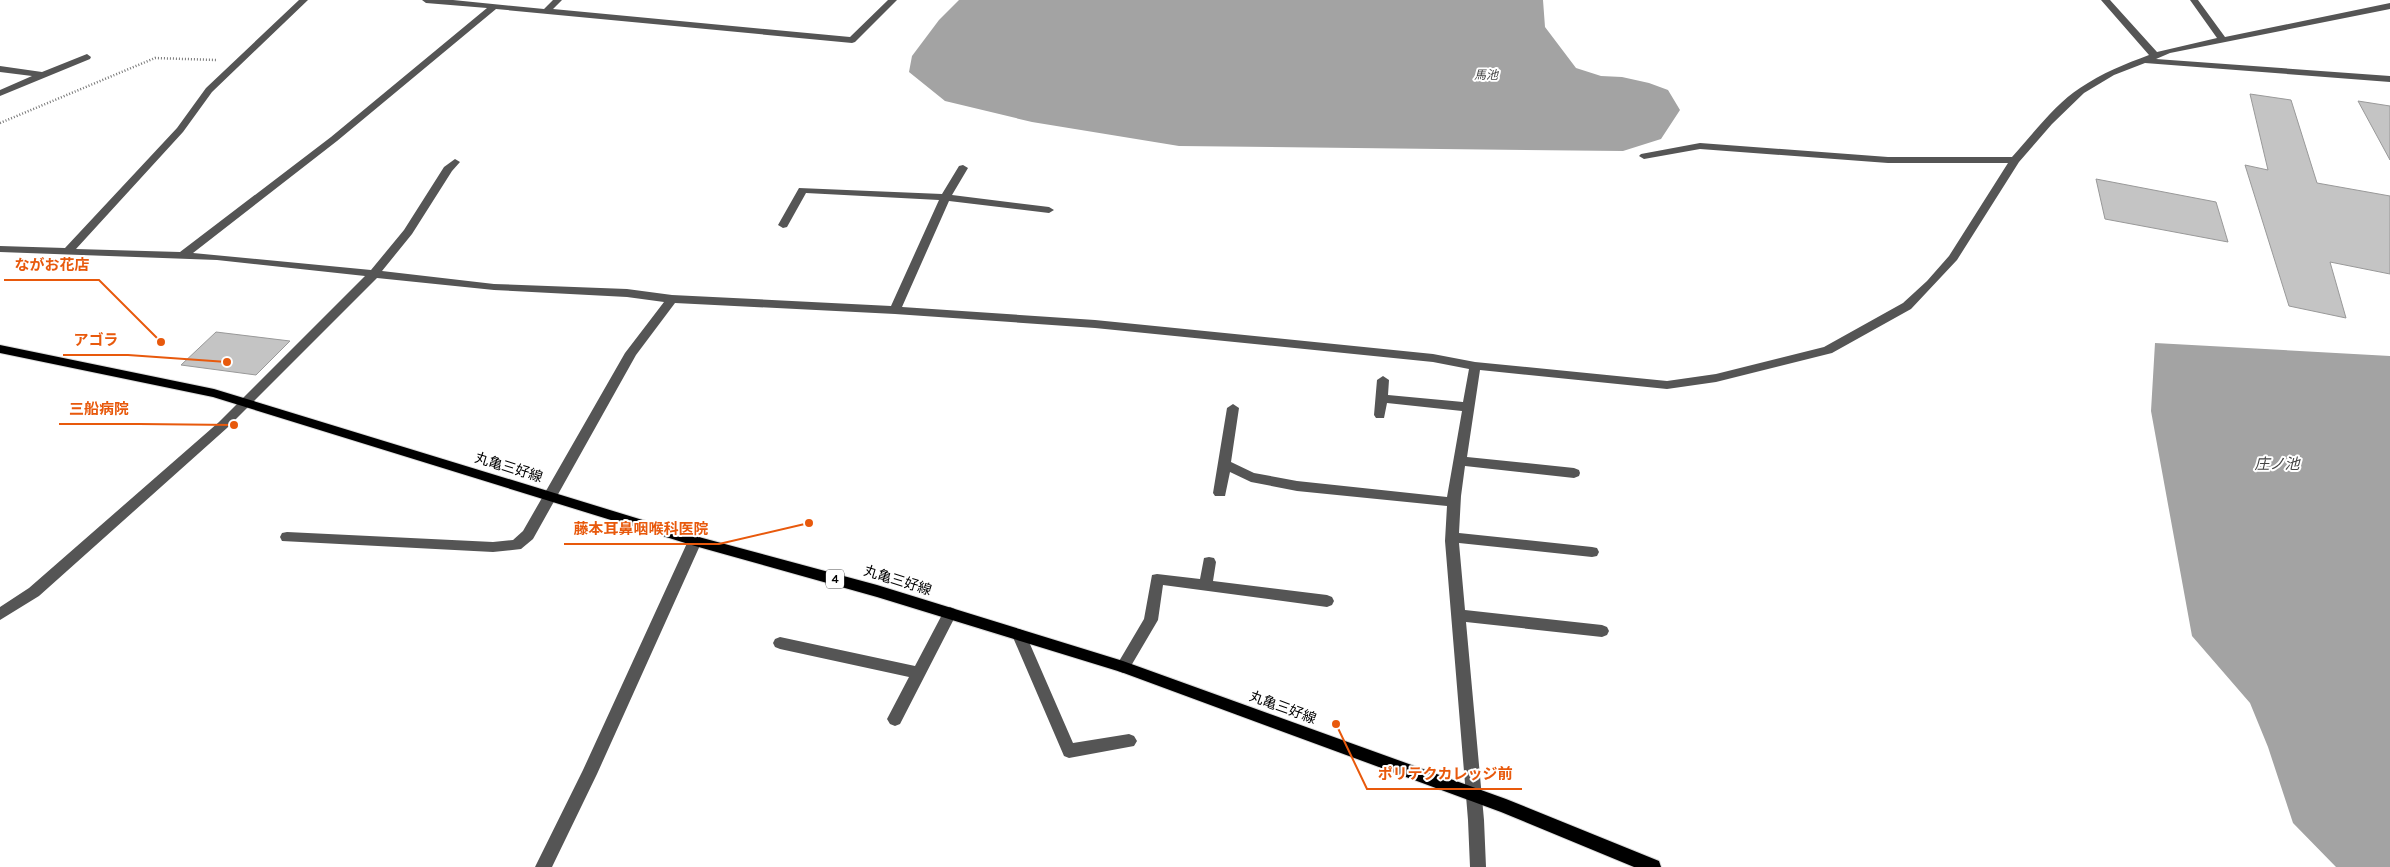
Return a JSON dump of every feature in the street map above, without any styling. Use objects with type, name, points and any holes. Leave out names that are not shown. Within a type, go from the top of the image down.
[{"type":"main road","name":"丸亀三好線","points":[[0,348],[214,393],[695,541],[877,591],[1124,667],[1473,794],[1653,867]]},
{"type":"street","points":[[67,252],[180,130],[209,90],[304,0]]},
{"type":"street","points":[[426,0],[852,40],[893,0]]},
{"type":"street","points":[[546,11],[558,0]]},
{"type":"street","points":[[2105,0],[2155,56]]},
{"type":"street","points":[[2194,0],[2223,40]]},
{"type":"street","points":[[181,257],[334,139],[495,6]]},
{"type":"street","points":[[0,249],[217,258],[494,287],[627,293],[672,299],[895,310],[1095,324],[1433,358],[1475,366],[1667,384],[1716,378],[1828,350],[1907,306],[1953,258],[2015,160],[2049,122],[2081,92],[2111,73],[2168,51],[2388,7]]},
{"type":"street","points":[[0,93],[87,57]]},
{"type":"street","points":[[2143,61],[2390,79]]},
{"type":"street","points":[[0,69],[44,75]]},
{"type":"street","points":[[1644,156],[1700,146],[1888,160],[2015,160]]},
{"type":"street","points":[[0,614],[34,592],[223,425],[374,274],[408,232],[448,169],[455,162]]},
{"type":"street","points":[[895,310],[946,197],[963,168]]},
{"type":"street","points":[[783,225],[803,190],[946,197],[1049,210]]},
{"type":"street","points":[[287,537],[493,547],[516,544],[528,535],[631,353],[672,299]]},
{"type":"street","points":[[1475,366],[1453,502],[1452,536],[1478,867]]},
{"type":"street","points":[[1380,415],[1382,380]]},
{"type":"street","points":[[1381,398],[1468,407]]},
{"type":"street","points":[[1220,493],[1233,408]]},
{"type":"street","points":[[1460,462],[1574,473]]},
{"type":"street","points":[[1224,464],[1250,477],[1297,486],[1453,502]]},
{"type":"street","points":[[1452,536],[1592,552]]},
{"type":"street","points":[[543,867],[589,774],[695,541]]},
{"type":"street","points":[[1206,585],[1210,562]]},
{"type":"street","points":[[1124,667],[1151,620],[1157,579],[1327,601]]},
{"type":"street","points":[[895,719],[950,613]]},
{"type":"street","points":[[1458,615],[1602,630]]},
{"type":"street","points":[[1019,635],[1069,751],[1129,741]]},
{"type":"street","points":[[780,643],[919,673]]},
{"type":"path","points":[[0,123],[155,58],[238,61]]},
{"type":"water","name":"馬池","points":[[959,0],[1543,0],[1545,27],[1576,68],[1601,76],[1622,77],[1649,83],[1668,90],[1680,110],[1661,139],[1623,151],[1179,146],[1032,122],[945,101],[909,72],[912,56],[939,20]]},
{"type":"water","name":"庄ノ池","points":[[2155,343],[2390,356],[2390,867],[2336,867],[2293,823],[2268,747],[2250,703],[2192,636],[2151,411]]},
{"type":"building","points":[[2250,94],[2291,100],[2317,183],[2390,196],[2390,274],[2330,262],[2346,318],[2289,306],[2245,165],[2268,170]]},
{"type":"building","points":[[2358,101],[2390,106],[2390,160]]},
{"type":"building","points":[[2096,179],[2216,202],[2228,242],[2105,219]]},
{"type":"building","points":[[216,332],[290,341],[256,375],[181,365]]},
{"type":"place","name":"ながお花店","points":[[161,342]]},
{"type":"place","name":"アゴラ","points":[[227,362]]},
{"type":"place","name":"三船病院","points":[[234,425]]},
{"type":"place","name":"藤本耳鼻咽喉科医院","points":[[809,523]]},
{"type":"place","name":"ポリテクカレッジ前","points":[[1336,724]]}]
